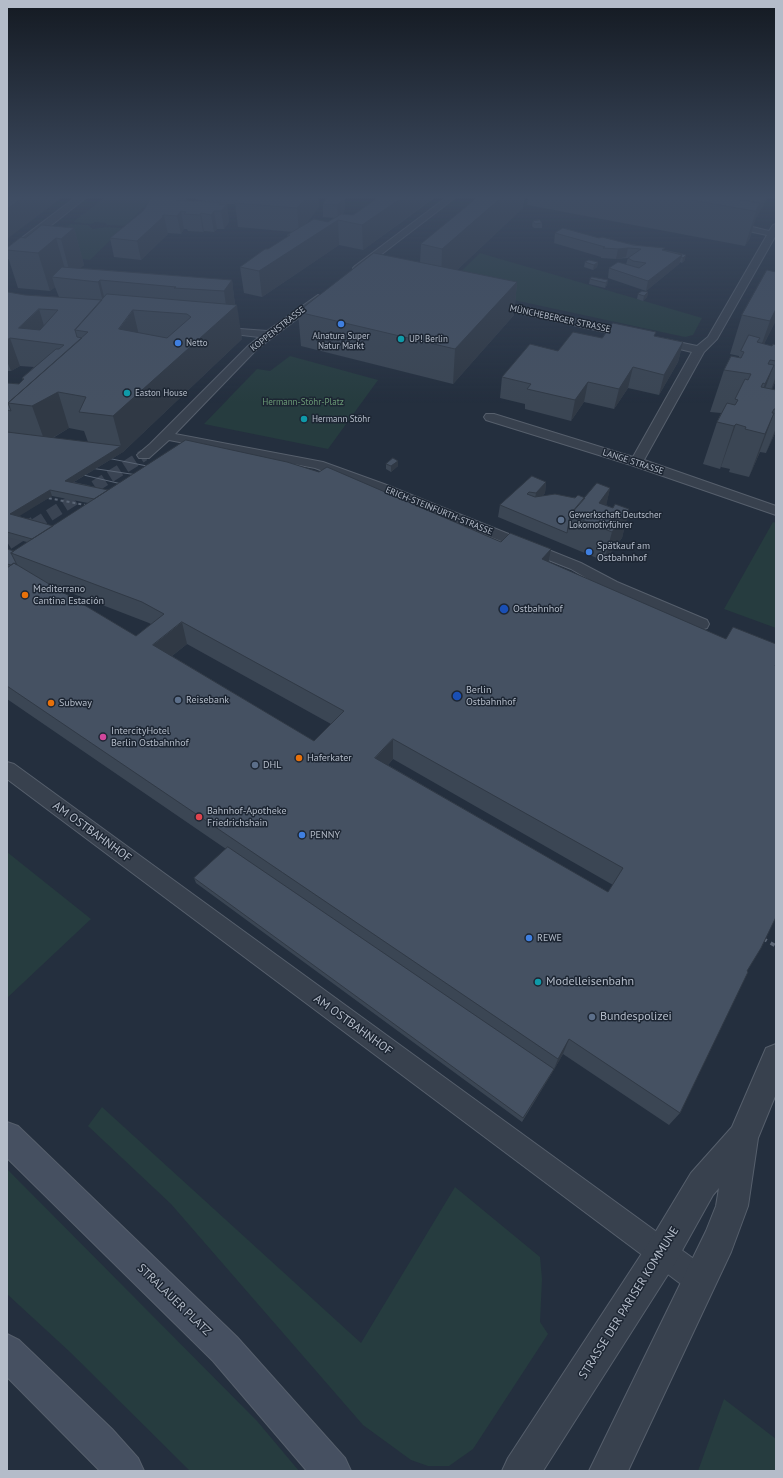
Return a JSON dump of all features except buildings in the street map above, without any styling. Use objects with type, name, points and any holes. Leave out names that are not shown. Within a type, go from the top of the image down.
[{"type":"main road","name":"STRALAUER PLATZ","points":[[7,1137],[225,1349],[332,1471]]},
{"type":"main road","points":[[7,1352],[99,1442],[125,1471]]},
{"type":"street","points":[[360,266],[351,273],[365,276]]},
{"type":"street","points":[[636,462],[656,429],[699,350],[712,339],[754,266]]},
{"type":"street","name":"KOPPENSTRASSE","points":[[144,455],[155,447],[252,348],[326,292]]},
{"type":"street","name":"MÜNCHEBERGER STRASSE","points":[[481,302],[699,350]]},
{"type":"street","points":[[207,328],[269,335]]},
{"type":"street","name":"LANGE STRASSE","points":[[490,417],[636,462],[776,511]]},
{"type":"street","name":"ERICH-STEINFURTH-STRASSE","points":[[166,436],[318,465],[379,487],[576,566],[612,586],[701,624]]},
{"type":"street","points":[[155,447],[164,458]]},
{"type":"street","name":"AM OSTBAHNHOF","points":[[7,769],[699,1280]]},
{"type":"street","name":"STRASSE DER PARISER KOMMUNE","points":[[608,1471],[719,1240],[732,1206],[743,1138],[776,1058]]},
{"type":"street","name":"STRASSE DER PARISER KOMMUNE","points":[[521,1471],[662,1253],[702,1184],[743,1138]]},
{"type":"green space","points":[[467,266],[524,266],[702,318],[693,335],[685,337],[449,286],[448,284]]},
{"type":"green space","name":"Hermann-Stöhr-Platz","points":[[290,356],[378,380],[328,449],[204,424],[257,369],[270,371]]},
{"type":"green space","points":[[773,522],[776,523],[776,628],[724,609]]},
{"type":"green space","points":[[7,852],[91,919],[7,998]]},
{"type":"green space","points":[[102,1107],[361,1343],[455,1187],[540,1257],[542,1279],[540,1322],[548,1334],[473,1449],[449,1466],[428,1466],[411,1460],[363,1425],[171,1204],[88,1126]]},
{"type":"green space","points":[[7,1169],[257,1421],[299,1471],[190,1471],[70,1352],[7,1294]]},
{"type":"green space","points":[[724,1399],[776,1439],[776,1471],[698,1471]]},
{"type":"tunnel","points":[[34,525],[144,455]]},
{"type":"tunnel","points":[[7,542],[35,524]]},
{"type":"tram line","points":[[102,457],[157,468]]},
{"type":"tram line","points":[[84,467],[144,476]]},
{"type":"tram line","points":[[75,473],[130,486]]},
{"type":"railway","points":[[37,496],[96,507]]},
{"type":"railway","points":[[755,934],[776,946]]},
{"type":"place","name":"Alnatura Super Natur Markt","points":[[341,324]]},
{"type":"place","name":"UP! Berlin","points":[[401,339]]},
{"type":"place","name":"Netto","points":[[178,343]]},
{"type":"place","name":"Easton House","points":[[127,393]]},
{"type":"place","name":"Hermann Stöhr","points":[[304,419]]},
{"type":"place","name":"Gewerkschaft Deutscher Lokomotivführer","points":[[561,520]]},
{"type":"place","name":"Spätkauf am Ostbahnhof","points":[[589,552]]},
{"type":"place","name":"Mediterrano Cantina Estación","points":[[25,595]]},
{"type":"place","name":"Ostbahnhof","points":[[504,609]]},
{"type":"place","name":"Berlin Ostbahnhof","points":[[457,696]]},
{"type":"place","name":"Reisebank","points":[[178,700]]},
{"type":"place","name":"Subway","points":[[51,703]]},
{"type":"place","name":"IntercityHotel Berlin Ostbahnhof","points":[[103,737]]},
{"type":"place","name":"Haferkater","points":[[299,758]]},
{"type":"place","name":"DHL","points":[[255,765]]},
{"type":"place","name":"Bahnhof-Apotheke Friedrichshain","points":[[199,817]]},
{"type":"place","name":"PENNY","points":[[302,835]]},
{"type":"place","name":"REWE","points":[[529,938]]},
{"type":"place","name":"Modelleisenbahn","points":[[538,982]]},
{"type":"place","name":"Bundespolizei","points":[[592,1017]]}]
